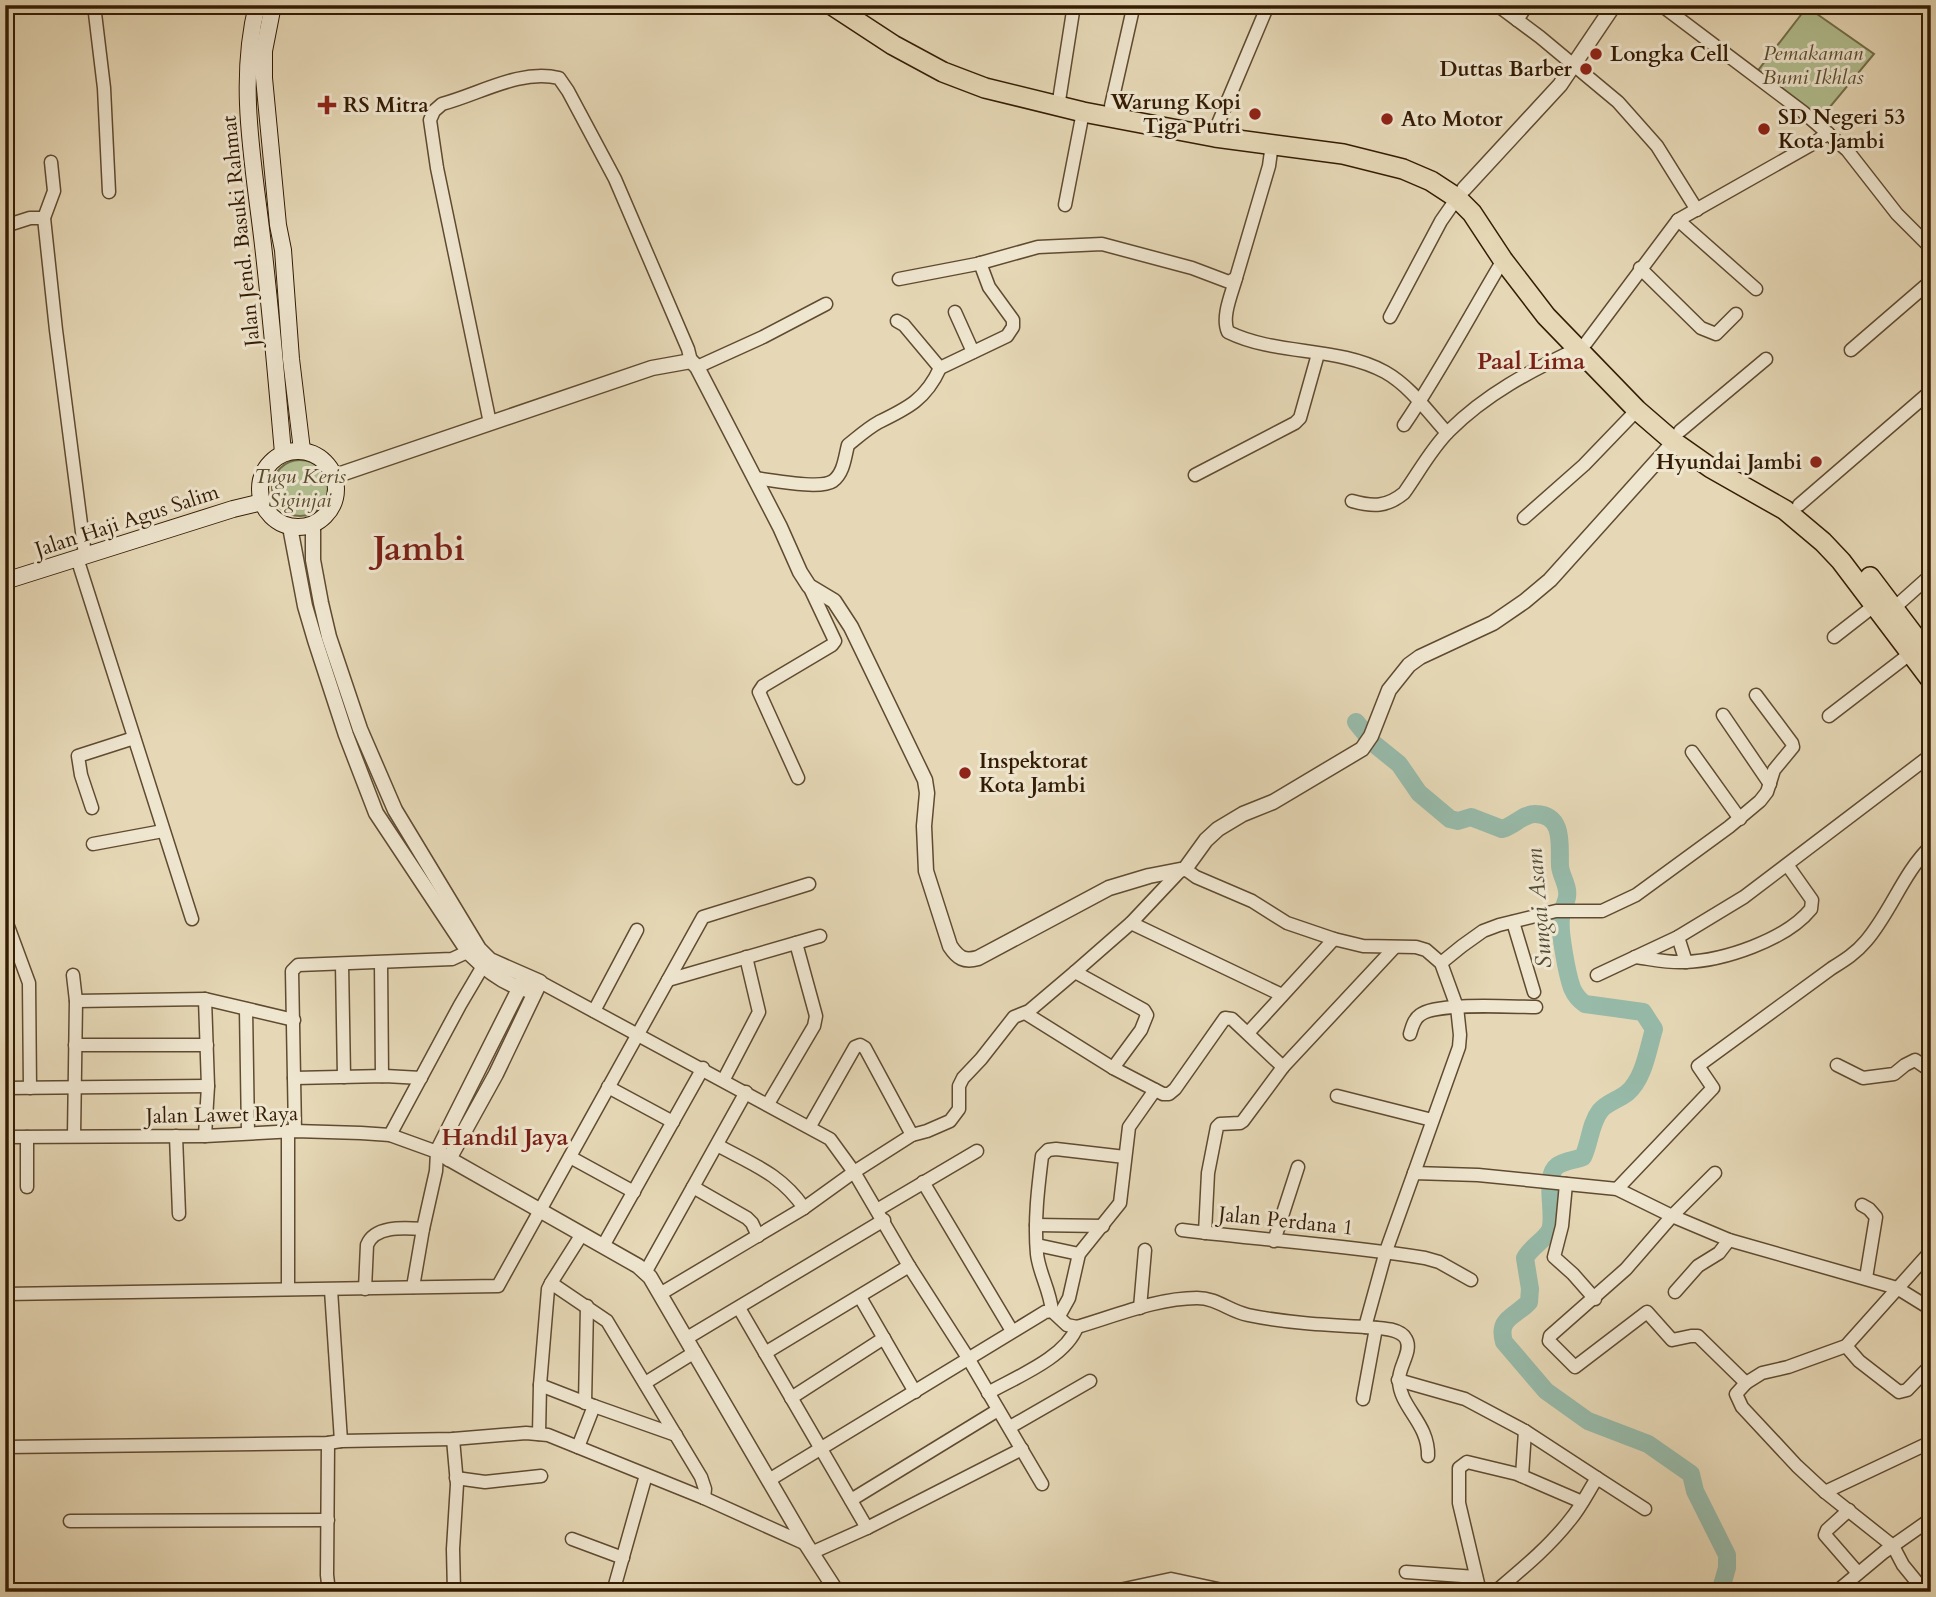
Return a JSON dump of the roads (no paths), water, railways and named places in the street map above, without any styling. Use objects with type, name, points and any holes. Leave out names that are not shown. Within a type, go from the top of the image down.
[{"type":"highway","points":[[832,5],[893,45],[964,81],[1059,102],[1111,106],[1272,144],[1343,154],[1403,169],[1479,204],[1581,346],[1637,411],[1677,437],[1719,459],[1805,515],[1895,608],[1925,655],[1931,680]]},
{"type":"highway","points":[[851,5],[899,36],[954,64],[1083,112],[1216,132],[1340,141],[1405,158],[1436,172],[1461,194],[1503,260],[1546,316],[1619,377],[1677,437]]},
{"type":"highway","points":[[1846,557],[1874,605],[1925,655]]},
{"type":"main road","name":"Jalan Jend. Basuki Rahmat","points":[[257,5],[249,41],[251,153],[269,292],[283,453]]},
{"type":"main road","name":"Jalan Jend. Basuki Rahmat","points":[[273,5],[264,51],[268,131],[283,250],[291,359],[302,450]]},
{"type":"main road","points":[[250,133],[268,131]]},
{"type":"main road","points":[[302,450],[324,459],[335,476],[336,499],[331,510],[313,524],[290,527],[278,522],[268,514],[262,502],[261,479],[273,459],[283,453],[302,450]]},
{"type":"main road","name":"Jalan Haji Agus Salim","points":[[5,581],[262,502]]},
{"type":"street","points":[[5,6],[12,5]]},
{"type":"street","points":[[94,5],[104,88],[110,192]]},
{"type":"street","points":[[1059,102],[1074,5]]},
{"type":"street","points":[[1216,132],[1268,5]]},
{"type":"street","points":[[1497,5],[1618,102],[1657,146],[1697,210]]},
{"type":"street","points":[[1517,20],[1527,5]]},
{"type":"street","points":[[1390,317],[1441,221],[1461,194],[1548,100],[1614,5]]},
{"type":"street","points":[[1661,5],[1803,112],[1847,150],[1896,214],[1931,248]]},
{"type":"street","points":[[1111,106],[1132,13]]},
{"type":"street","points":[[490,423],[430,120],[434,111],[442,104],[524,76],[546,75],[559,78],[569,91],[615,179],[694,364],[755,478],[835,641],[763,686],[759,692],[798,778]]},
{"type":"street","points":[[1065,205],[1083,112]]},
{"type":"street","points":[[1352,501],[1370,506],[1396,500],[1404,493],[1447,433],[1496,392],[1581,346],[1678,220],[1815,144],[1828,133]]},
{"type":"street","points":[[1272,144],[1269,166],[1227,312],[1227,332],[1281,349],[1367,365],[1387,373],[1409,390],[1447,433]]},
{"type":"street","points":[[51,162],[54,191],[44,218],[81,556],[134,738],[192,919]]},
{"type":"street","points":[[5,226],[30,218],[44,218]]},
{"type":"street","points":[[1678,220],[1756,289]]},
{"type":"street","points":[[899,279],[980,263],[1038,247],[1102,244],[1192,268],[1228,282],[1236,278]]},
{"type":"street","points":[[1404,425],[1428,390],[1503,260]]},
{"type":"street","points":[[755,478],[809,484],[833,481],[842,469],[848,445],[877,423],[914,404],[933,382],[940,368],[1007,336],[1013,327],[1013,320],[989,287],[980,263]]},
{"type":"street","points":[[1640,268],[1701,328],[1711,334],[1721,331],[1736,314]]},
{"type":"street","points":[[1851,351],[1931,281]]},
{"type":"street","points":[[335,476],[662,365],[694,364],[763,337],[826,304]]},
{"type":"street","points":[[955,313],[974,352]]},
{"type":"street","points":[[897,321],[904,325],[940,368]]},
{"type":"street","points":[[1195,475],[1295,423],[1300,418],[1318,354]]},
{"type":"street","points":[[660,1294],[804,1209],[854,1172],[912,1135],[950,1121],[957,1114],[959,1086],[963,1078],[1014,1017],[1025,1013],[1131,923],[1183,870],[1218,829],[1243,814],[1273,802],[1362,749],[1371,736],[1389,690],[1409,665],[1420,657],[1493,623],[1534,594],[1550,580],[1677,437],[1766,359]]},
{"type":"street","points":[[1805,515],[1931,391]]},
{"type":"street","points":[[1524,518],[1584,465],[1637,411]]},
{"type":"street","points":[[313,524],[313,560],[321,603],[329,636],[360,729],[395,810],[457,925]]},
{"type":"street","points":[[290,527],[311,629],[346,735],[376,813],[484,966],[594,1011],[724,1079],[830,1139],[854,1172],[1042,1484]]},
{"type":"street","points":[[1895,608],[1931,575]]},
{"type":"street","points":[[809,586],[834,600],[925,780],[926,872],[950,946],[962,959],[969,961],[978,958],[1109,888],[1149,876],[1183,870],[1252,901],[1287,923],[1363,946],[1420,948],[1441,963],[1457,1007],[1459,1046],[1386,1251],[1371,1328],[1363,1399]]},
{"type":"street","points":[[1834,637],[1874,605]]},
{"type":"street","points":[[1829,716],[1925,655]]},
{"type":"street","points":[[1441,963],[1483,932],[1513,922],[1556,911],[1602,911],[1618,905],[1636,895],[1740,818],[1764,797],[1774,770],[1793,747],[1756,695]]},
{"type":"street","points":[[1723,715],[1770,784]]},
{"type":"street","points":[[92,808],[78,756],[134,738]]},
{"type":"street","points":[[1692,752],[1740,818]]},
{"type":"street","points":[[1597,975],[1678,937],[1744,898],[1931,755]]},
{"type":"street","points":[[93,844],[163,831]]},
{"type":"street","points":[[1617,1189],[1713,1088],[1698,1066],[1822,975],[1851,957],[1867,940],[1911,870],[1931,846]]},
{"type":"street","points":[[1635,957],[1686,962],[1755,947],[1811,909],[1811,900],[1788,866]]},
{"type":"street","points":[[5,1294],[498,1286],[703,917],[809,884]]},
{"type":"street","points":[[5,918],[27,977],[30,1088]]},
{"type":"street","points":[[1513,922],[1534,992]]},
{"type":"street","points":[[1131,923],[1282,995]]},
{"type":"street","points":[[594,1011],[637,930]]},
{"type":"street","points":[[668,981],[820,936]]},
{"type":"street","points":[[1678,937],[1686,962]]},
{"type":"street","points":[[1248,1033],[1334,939]]},
{"type":"street","points":[[768,1104],[814,1026],[816,1016],[796,943]]},
{"type":"street","points":[[288,1289],[294,967],[452,959],[472,948]]},
{"type":"street","points":[[472,948],[523,982]]},
{"type":"street","points":[[1205,1233],[1208,1173],[1217,1127],[1220,1124],[1243,1121],[1283,1067],[1394,948]]},
{"type":"street","points":[[724,1079],[759,1012],[746,957]]},
{"type":"street","points":[[382,962],[382,1076]]},
{"type":"street","points":[[342,964],[344,1077]]},
{"type":"street","points":[[390,1135],[484,966]]},
{"type":"street","points":[[1075,972],[1144,1010],[1146,1015],[1141,1030],[1114,1068]]},
{"type":"street","points":[[73,975],[76,1001],[74,1136]]},
{"type":"street","points":[[413,1287],[436,1171],[481,1066],[523,982]]},
{"type":"street","points":[[443,1156],[496,1074],[543,988]]},
{"type":"street","points":[[76,1001],[205,999],[294,1020]]},
{"type":"street","points":[[205,999],[208,1086],[205,1136]]},
{"type":"street","points":[[1410,1034],[1415,1019],[1421,1013],[1457,1007],[1536,1007]]},
{"type":"street","points":[[246,1009],[248,1133]]},
{"type":"street","points":[[1025,1013],[1114,1068],[1163,1094],[1175,1090],[1224,1018],[1232,1019],[1283,1067]]},
{"type":"street","points":[[75,1045],[207,1045]]},
{"type":"street","points":[[810,1126],[855,1047],[860,1045],[865,1048],[912,1135]]},
{"type":"street","points":[[1838,1065],[1863,1078],[1894,1074],[1915,1060],[1931,1071]]},
{"type":"street","points":[[481,1066],[496,1074]]},
{"type":"street","points":[[603,1246],[703,1068]]},
{"type":"street","points":[[294,1078],[421,1078]]},
{"type":"street","points":[[5,1088],[208,1086]]},
{"type":"street","points":[[608,1087],[673,1122]]},
{"type":"street","points":[[1055,1314],[1069,1298],[1079,1254],[1120,1203],[1129,1127],[1155,1090]]},
{"type":"street","points":[[645,1273],[746,1092]]},
{"type":"street","points":[[1337,1096],[1432,1120]]},
{"type":"street","name":"Jalan Lawet Raya","points":[[5,1137],[205,1136],[291,1131],[390,1135],[443,1156]]},
{"type":"street","points":[[176,1136],[179,1214]]},
{"type":"street","points":[[27,1137],[27,1187]]},
{"type":"street","points":[[717,1144],[785,1184],[804,1209]]},
{"type":"street","points":[[1055,1314],[1038,1262],[1036,1225],[1042,1156],[1045,1152],[1056,1149],[1125,1157]]},
{"type":"street","points":[[687,1338],[740,1308],[880,1215],[923,1182],[977,1151]]},
{"type":"street","points":[[443,1156],[638,1266],[645,1273],[687,1338],[808,1549],[836,1592]]},
{"type":"street","points":[[570,1157],[634,1192]]},
{"type":"street","points":[[1274,1241],[1298,1167]]},
{"type":"street","points":[[1414,1173],[1478,1175],[1617,1189],[1729,1240],[1897,1288],[1931,1309]]},
{"type":"street","points":[[1715,1173],[1672,1216],[1626,1269],[1549,1338],[1573,1366],[1578,1366],[1647,1312],[1672,1340],[1698,1336],[1746,1383]]},
{"type":"street","points":[[923,1182],[1012,1331]]},
{"type":"street","points":[[1564,1184],[1562,1226],[1554,1257],[1595,1298]]},
{"type":"street","points":[[692,1187],[747,1218],[758,1236]]},
{"type":"street","points":[[1862,1205],[1876,1217],[1866,1278]]},
{"type":"street","points":[[1036,1225],[1103,1226]]},
{"type":"street","points":[[365,1289],[367,1245],[370,1238],[383,1231],[423,1229]]},
{"type":"street","name":"Jalan Perdana 1","points":[[1182,1230],[1386,1251],[1439,1262],[1471,1280]]},
{"type":"street","points":[[539,1434],[548,1289],[582,1234]]},
{"type":"street","points":[[1675,1292],[1698,1266],[1719,1253],[1729,1240]]},
{"type":"street","points":[[1037,1245],[1079,1254]]},
{"type":"street","points":[[1140,1308],[1145,1250]]},
{"type":"street","points":[[1925,1592],[1903,1565],[1893,1546],[1825,1492],[1788,1457],[1742,1407],[1736,1394],[1746,1383],[1762,1373],[1788,1367],[1846,1346],[1931,1251]]},
{"type":"street","points":[[765,1353],[909,1266]]},
{"type":"street","points":[[551,1283],[607,1321],[701,1477],[705,1489],[704,1498]]},
{"type":"street","points":[[306,1592],[329,1591],[328,1520],[335,1442],[331,1290]]},
{"type":"street","points":[[860,1297],[915,1392]]},
{"type":"street","points":[[769,1480],[1045,1312],[1055,1314],[1067,1325],[1077,1327],[1185,1298],[1216,1300],[1248,1315],[1401,1333],[1408,1346],[1398,1380],[1401,1391],[1424,1431],[1428,1456]]},
{"type":"street","points":[[578,1447],[590,1404],[587,1306]]},
{"type":"street","points":[[740,1308],[867,1528]]},
{"type":"street","points":[[989,1393],[1053,1356],[1073,1338],[1077,1327]]},
{"type":"street","points":[[791,1398],[884,1338]]},
{"type":"street","points":[[1846,1346],[1859,1361],[1899,1392],[1907,1390],[1931,1365]]},
{"type":"street","points":[[645,1384],[695,1352]]},
{"type":"street","points":[[1398,1380],[1465,1399],[1525,1431],[1645,1509]]},
{"type":"street","points":[[1010,1427],[1090,1381]]},
{"type":"street","points":[[540,1385],[676,1435]]},
{"type":"street","points":[[851,1500],[998,1410]]},
{"type":"street","points":[[1522,1476],[1525,1431]]},
{"type":"street","points":[[5,1447],[453,1440],[526,1433],[548,1435],[704,1498],[808,1549],[867,1528],[1022,1449]]},
{"type":"street","points":[[453,1440],[456,1478],[454,1592]]},
{"type":"street","points":[[1825,1492],[1931,1442]]},
{"type":"street","points":[[1480,1592],[1459,1503],[1459,1468],[1467,1462],[1522,1476],[1582,1502]]},
{"type":"street","points":[[613,1592],[646,1475]]},
{"type":"street","points":[[456,1478],[485,1482],[541,1476]]},
{"type":"street","points":[[1495,1592],[1530,1563],[1556,1536],[1597,1478]]},
{"type":"street","points":[[1849,1510],[1825,1535],[1857,1573]]},
{"type":"street","points":[[1836,1592],[1857,1573],[1931,1519]]},
{"type":"street","points":[[70,1521],[328,1520]]},
{"type":"street","points":[[572,1539],[623,1558]]},
{"type":"street","points":[[1406,1572],[1476,1577]]},
{"type":"street","points":[[1110,1592],[1170,1585],[1232,1592]]},
{"type":"waterway","name":"Sungai Asam","points":[[1356,722],[1373,743],[1399,764],[1419,793],[1450,819],[1458,821],[1471,817],[1502,829],[1532,814],[1552,820],[1560,841],[1560,866],[1567,889],[1561,915],[1561,932],[1573,991],[1585,1004],[1643,1012],[1654,1029],[1638,1080],[1627,1093],[1600,1111],[1583,1157],[1562,1163],[1553,1171],[1550,1187],[1550,1230],[1525,1258],[1530,1289],[1529,1302],[1505,1323],[1502,1334],[1504,1342],[1546,1391],[1588,1421],[1648,1444],[1691,1474],[1695,1491],[1727,1555],[1727,1568],[1720,1592]]},
{"type":"place","name":"Longka Cell","points":[[1596,54]]},
{"type":"place","name":"Duttas Barber","points":[[1586,69]]},
{"type":"place","name":"RS Mitra","points":[[327,105]]},
{"type":"place","name":"Warung Kopi Tiga Putri","points":[[1255,114]]},
{"type":"place","name":"Ato Motor","points":[[1387,119]]},
{"type":"place","name":"SD Negeri 53 Kota Jambi","points":[[1764,129]]},
{"type":"place","name":"Hyundai Jambi","points":[[1816,462]]},
{"type":"place","name":"Inspektorat Kota Jambi","points":[[965,773]]},
{"type":"district","name":"Paal Lima","points":[[1531,361]]},
{"type":"district","name":"Jambi","points":[[419,549]]},
{"type":"district","name":"Handil Jaya","points":[[505,1137]]},
{"type":"park label","name":"Pemakaman Bumi Ikhlas","points":[[1813,65]]},
{"type":"park label","name":"Tugu Keris Siginjai","points":[[300,488]]}]
